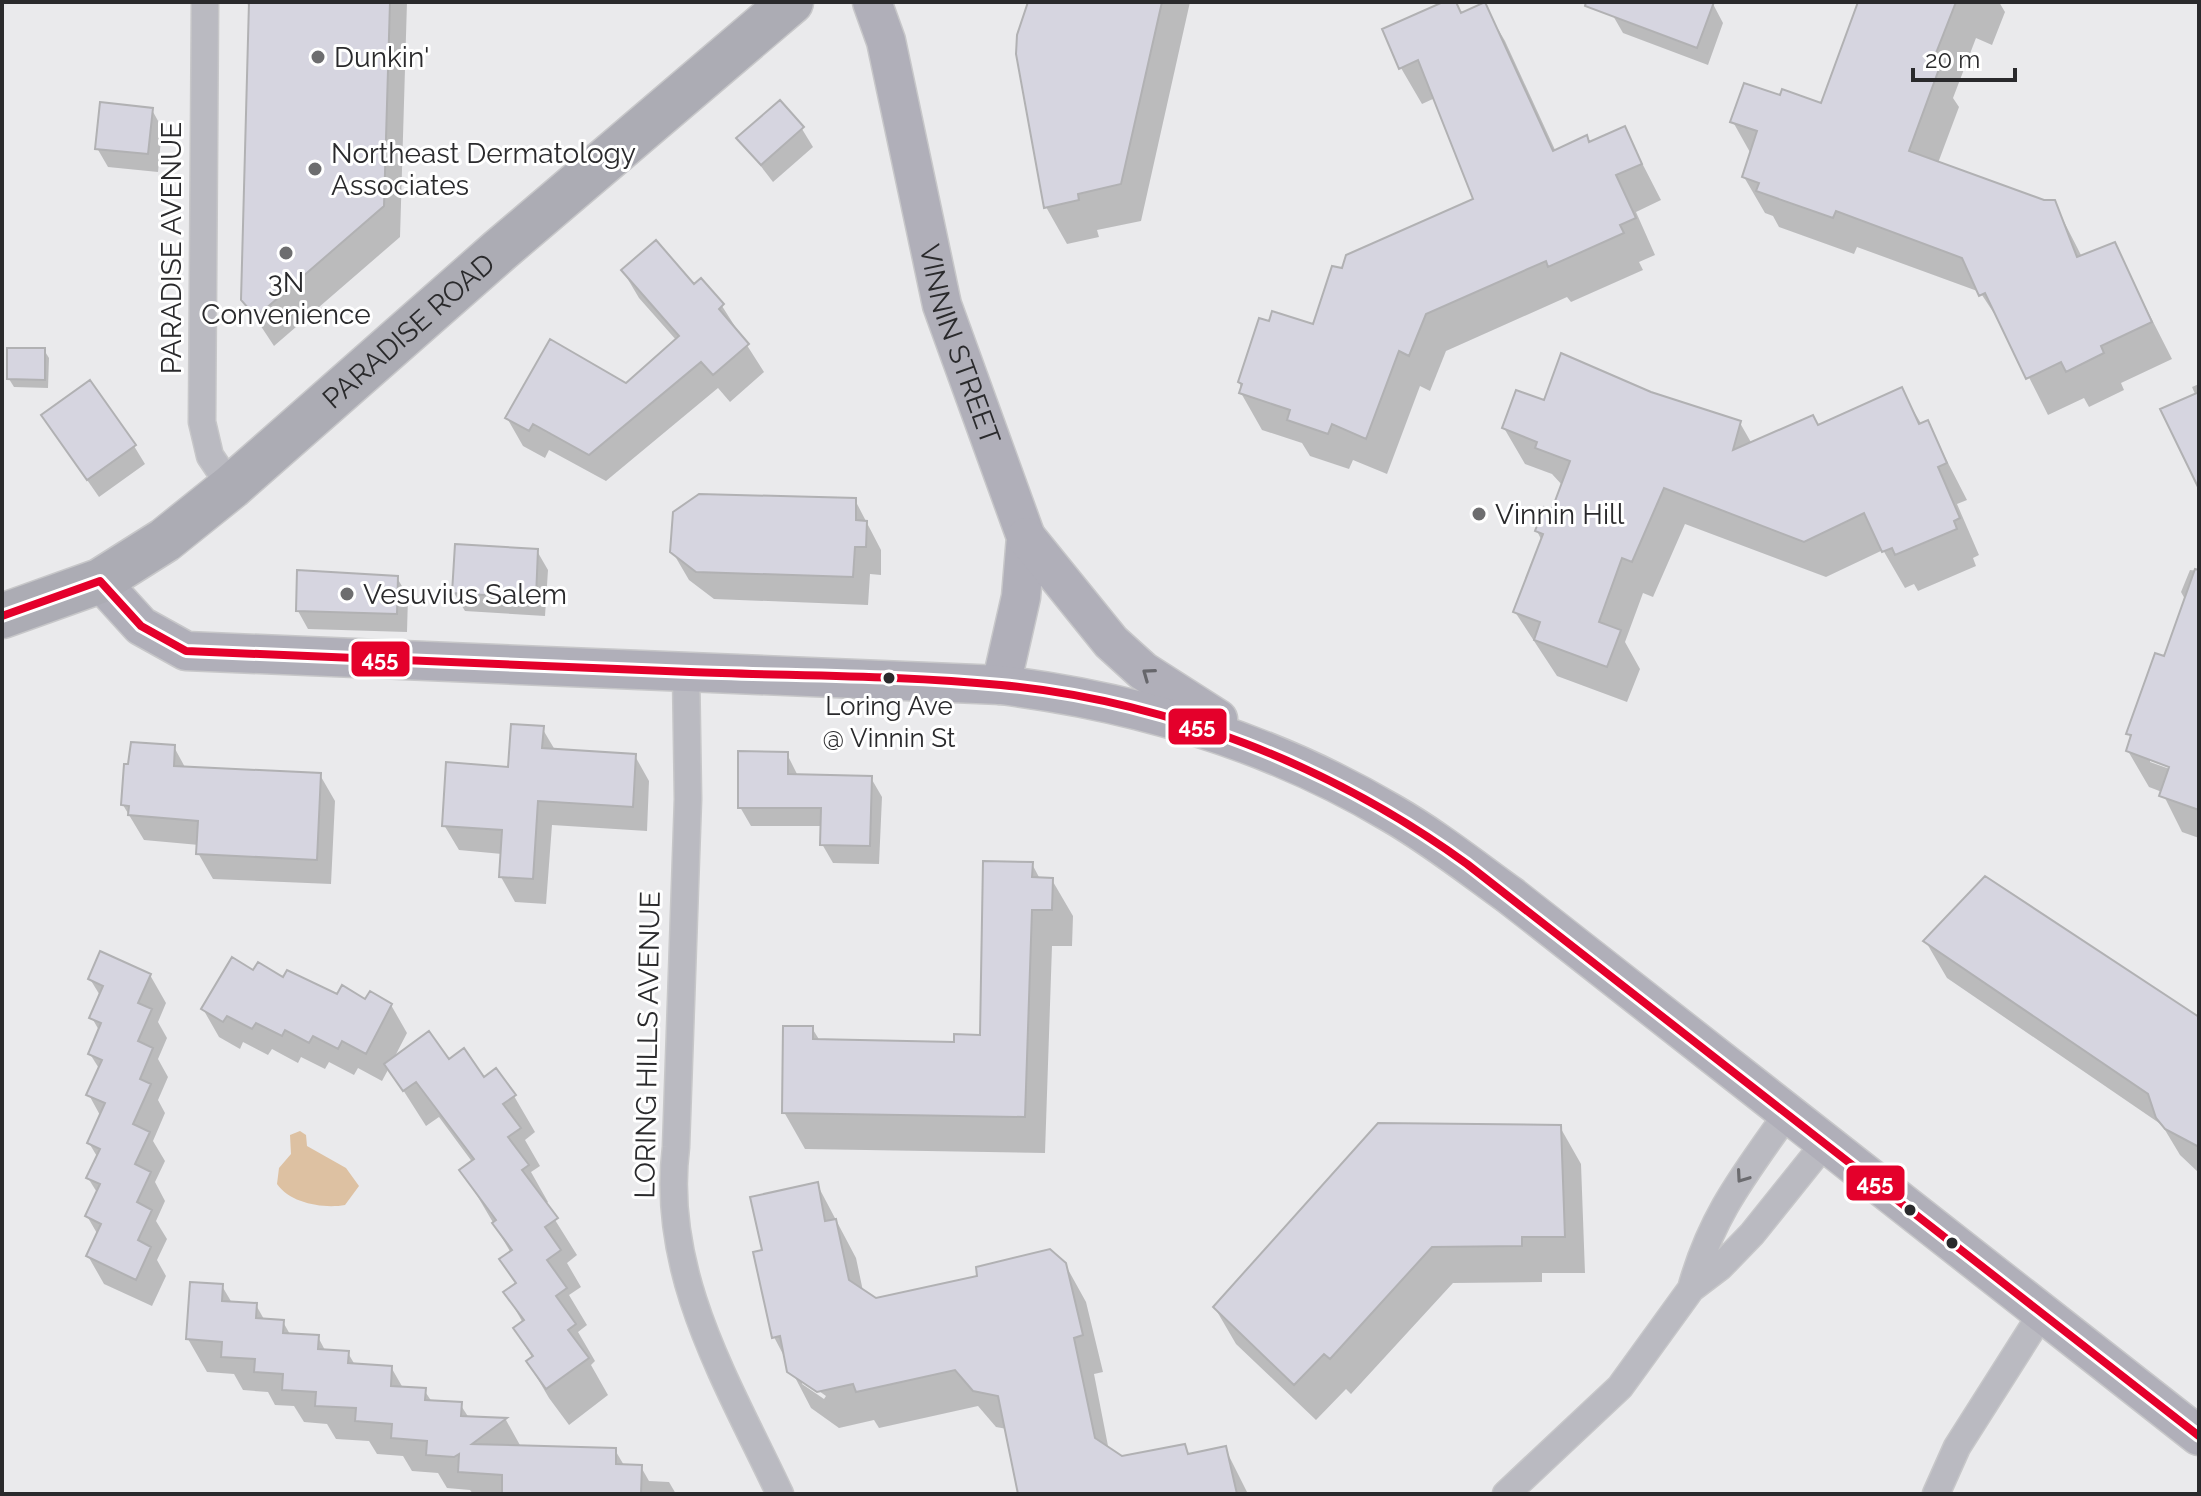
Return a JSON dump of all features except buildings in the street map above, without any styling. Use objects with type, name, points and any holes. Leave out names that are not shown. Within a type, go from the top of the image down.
[{"type":"highway","name":"PARADISE ROAD","points":[[2,616],[100,581],[165,540],[231,487],[499,251],[791,2]]},
{"type":"main road","name":"VINNIN STREET","points":[[872,2],[886,41],[942,305],[1026,537],[1021,597],[1001,685]]},
{"type":"main road","points":[[1026,537],[1083,611],[1143,671],[1286,759],[1393,814],[1511,896],[2199,1436]]},
{"type":"main road","points":[[100,581],[141,626],[186,651],[1001,685],[1115,703],[1286,759]]},
{"type":"street","name":"PARADISE AVENUE","points":[[205,2],[202,422],[210,456],[231,487]]},
{"type":"street","name":"LORING HILLS AVENUE","points":[[686,672],[688,799],[676,1147],[671,1187],[690,1296],[717,1366],[780,1494]]},
{"type":"street","points":[[1691,1289],[1703,1244],[1723,1204],[1787,1114]]},
{"type":"street","points":[[1509,1493],[1620,1387],[1691,1289],[1720,1267],[1752,1234],[1825,1143]]},
{"type":"street","points":[[1936,1494],[1957,1447],[2042,1313]]},
{"type":"shaded area","points":[[300,1131],[306,1135],[307,1146],[346,1168],[359,1186],[345,1205],[327,1206],[298,1200],[277,1184],[279,1168],[291,1154],[290,1135]]},
{"type":"transit line","name":"455","points":[[2,616],[100,581],[141,626],[186,651],[1001,685],[1063,693],[1125,706],[1246,744],[1361,797],[1467,864],[2199,1436]]},
{"type":"place","name":"Dunkin'","points":[[318,57]]},
{"type":"place","name":"Northeast Dermatology Associates","points":[[315,169]]},
{"type":"place","name":"3N Convenience","points":[[286,253]]},
{"type":"place","name":"Vinnin Hill","points":[[1479,514]]},
{"type":"place","name":"Vesuvius Salem","points":[[347,594]]},
{"type":"place","name":"Loring Ave @ Vinnin St","points":[[889,678]]}]
